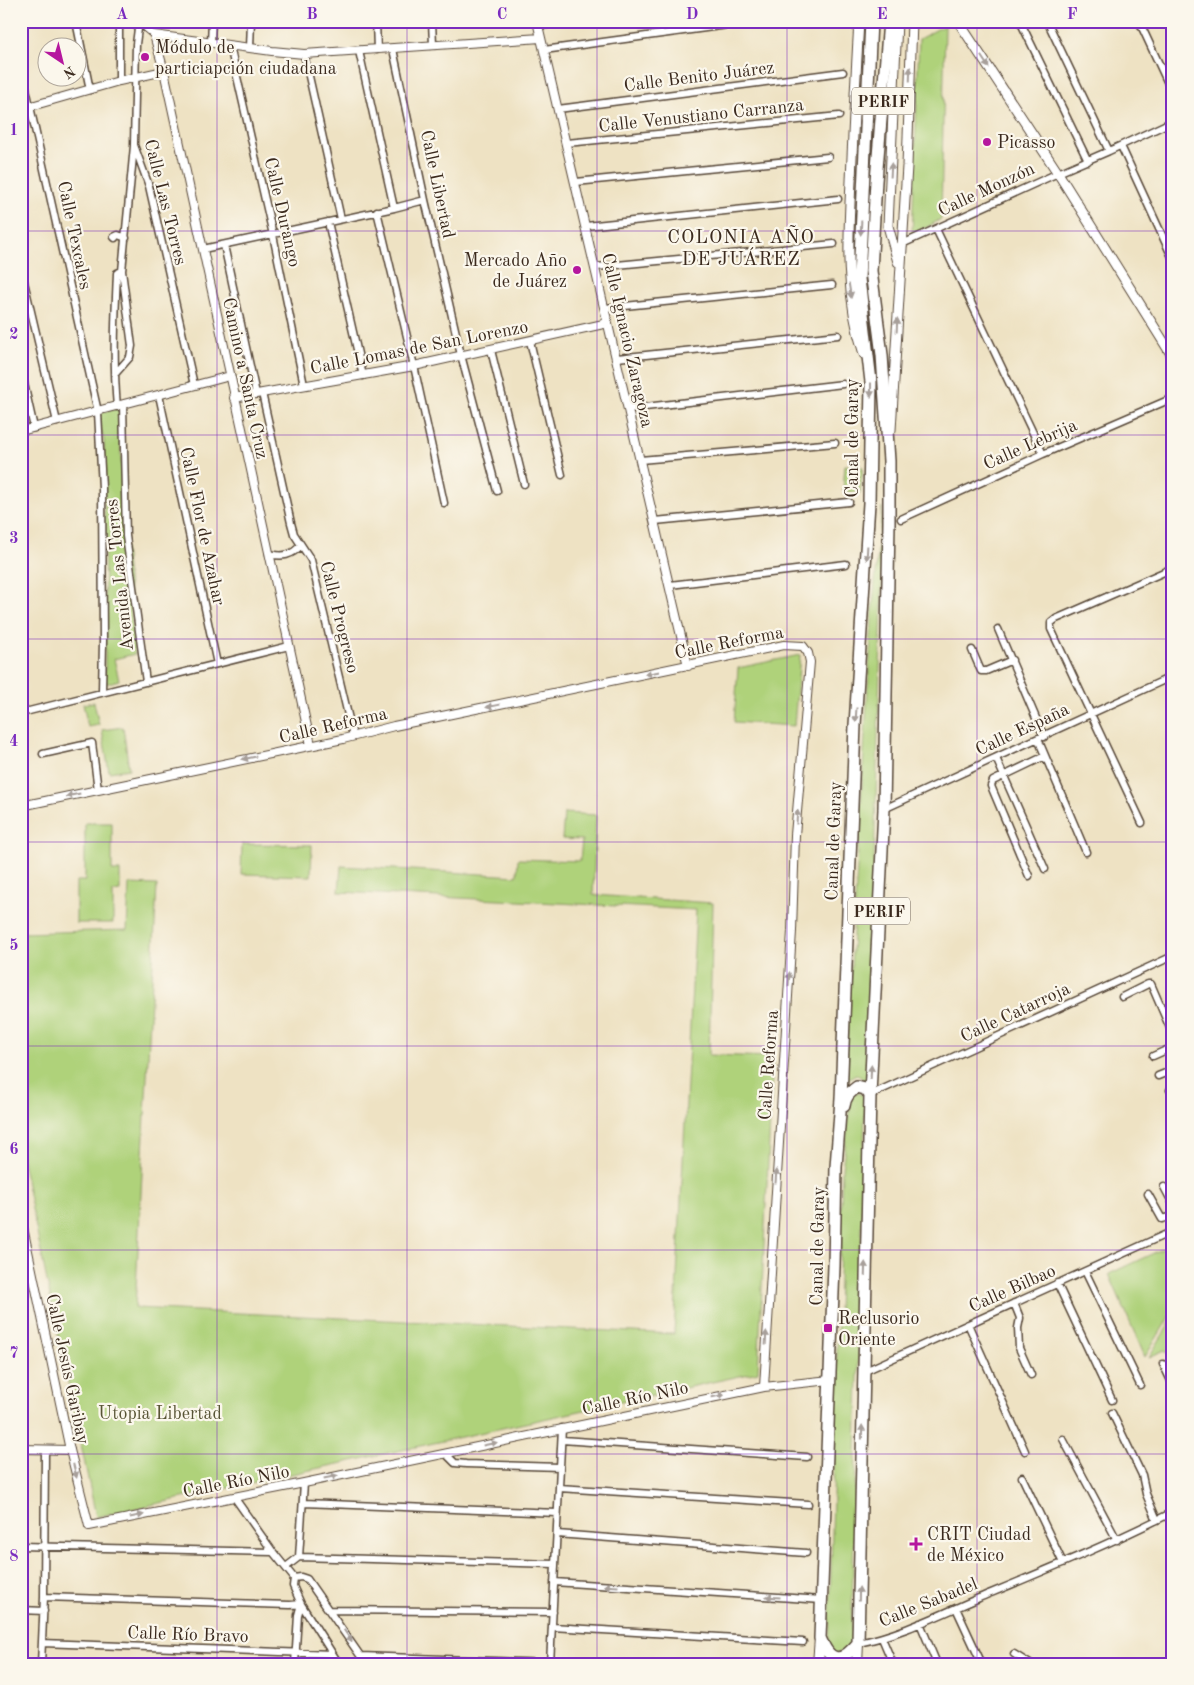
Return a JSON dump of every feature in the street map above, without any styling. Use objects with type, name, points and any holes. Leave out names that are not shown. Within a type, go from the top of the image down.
[{"type":"highway","name":"Canal de Garay","points":[[820,1638],[836,1167],[855,725],[870,503],[870,370],[859,279],[871,21]]},
{"type":"highway","name":"Canal de Garay","points":[[858,1643],[870,1095],[884,809],[889,461],[882,355],[871,271],[876,180],[889,21]]},
{"type":"highway","points":[[839,1131],[845,1100],[850,1092],[857,1087],[865,1089],[870,1095]]},
{"type":"highway","points":[[820,1638],[829,1655],[836,1659],[844,1657],[858,1643]]},
{"type":"main road","points":[[859,21],[848,243],[849,284],[857,332],[870,370]]},
{"type":"main road","points":[[897,21],[888,226],[898,244]]},
{"type":"main road","name":"Canal de Garay","points":[[889,461],[900,269],[898,244],[907,166],[912,21]]},
{"type":"main road","points":[[958,21],[1058,173],[1173,357]]},
{"type":"main road","name":"Canal de Garay","points":[[818,1664],[820,1638]]},
{"type":"main road","name":"Canal de Garay","points":[[857,1664],[858,1643]]},
{"type":"street","points":[[76,21],[90,90]]},
{"type":"street","points":[[119,21],[119,81]]},
{"type":"street","points":[[211,43],[212,21]]},
{"type":"street","points":[[250,48],[251,21]]},
{"type":"street","points":[[376,21],[377,50]]},
{"type":"street","points":[[432,21],[433,45]]},
{"type":"street","points":[[538,24],[575,21]]},
{"type":"street","points":[[544,50],[757,21]]},
{"type":"street","points":[[1020,21],[1088,161]]},
{"type":"street","points":[[1047,21],[1109,152]]},
{"type":"street","points":[[1139,21],[1173,94]]},
{"type":"street","points":[[138,22],[154,35],[304,54],[360,52],[541,38]]},
{"type":"street","name":"Calle Las Torres","points":[[138,22],[136,35],[134,145],[149,186],[194,386]]},
{"type":"street","name":"Calle Ignacio Zaragoza","points":[[538,24],[688,666]]},
{"type":"street","name":"Camino a Santa Cruz","points":[[154,35],[164,71],[311,745]]},
{"type":"street","name":"Calle Durango","points":[[230,46],[273,235],[304,385]]},
{"type":"street","name":"Calle Libertad","points":[[393,49],[461,356],[497,491]]},
{"type":"street","points":[[360,52],[394,208]]},
{"type":"street","points":[[304,54],[341,219]]},
{"type":"street","name":"Calle Texcales","points":[[21,66],[98,412],[100,440]]},
{"type":"street","points":[[21,109],[135,76],[164,71]]},
{"type":"street","name":"Calle Benito Juárez","points":[[558,109],[843,72]]},
{"type":"street","name":"Calle Venustiano Carranza","points":[[567,143],[839,116]]},
{"type":"street","name":"Calle Monzón","points":[[898,244],[1109,152],[1173,121]]},
{"type":"street","name":"Avenida Las Torres","points":[[114,374],[130,357],[132,346],[122,271],[134,145]]},
{"type":"street","points":[[1121,146],[1173,259]]},
{"type":"street","points":[[576,182],[828,157]]},
{"type":"street","points":[[586,226],[838,199]]},
{"type":"street","points":[[203,249],[425,200]]},
{"type":"street","points":[[376,211],[414,366],[444,504]]},
{"type":"street","points":[[328,222],[363,376]]},
{"type":"street","points":[[936,229],[1043,454]]},
{"type":"street","points":[[114,238],[118,235],[126,238]]},
{"type":"street","points":[[596,267],[834,244]]},
{"type":"street","name":"Calle Progreso","points":[[224,245],[291,523],[294,534],[311,560],[353,736]]},
{"type":"street","points":[[21,269],[56,422]]},
{"type":"street","name":"Avenida Las Torres","points":[[122,271],[117,273],[114,374],[120,406],[126,536],[146,682]]},
{"type":"street","points":[[605,308],[832,285]]},
{"type":"street","name":"Calle Lomas de San Lorenzo","points":[[234,398],[414,366],[608,323]]},
{"type":"street","points":[[617,358],[838,335]]},
{"type":"street","points":[[530,341],[562,475]]},
{"type":"street","points":[[491,350],[524,484]]},
{"type":"street","points":[[21,370],[34,428]]},
{"type":"street","points":[[21,431],[230,376]]},
{"type":"street","points":[[628,409],[843,384]]},
{"type":"street","name":"Calle Flor de Azahar","points":[[159,395],[217,664]]},
{"type":"street","name":"Calle Lebrija","points":[[901,519],[1043,454],[1173,398]]},
{"type":"street","name":"Avenida Las Torres","points":[[100,440],[102,692]]},
{"type":"street","points":[[640,460],[835,443]]},
{"type":"street","points":[[655,520],[849,502]]},
{"type":"street","points":[[269,554],[277,556],[288,555],[297,550],[301,545]]},
{"type":"street","points":[[670,584],[846,564]]},
{"type":"street","points":[[1142,823],[1051,629],[1051,623],[1056,619],[1173,568]]},
{"type":"street","points":[[998,629],[1012,660],[1041,738],[1045,756],[1086,852]]},
{"type":"street","name":"Calle Reforma","points":[[21,806],[583,686],[784,645],[803,646],[808,653],[810,662],[796,835],[792,931],[764,1387]]},
{"type":"street","points":[[21,713],[289,646]]},
{"type":"street","points":[[972,650],[981,670],[986,671],[1012,660]]},
{"type":"street","name":"Calle España","points":[[884,809],[1173,676]]},
{"type":"street","points":[[43,754],[92,743],[98,790]]},
{"type":"street","points":[[1029,876],[991,786],[993,782],[1005,775],[1045,756]]},
{"type":"street","points":[[996,758],[1045,870]]},
{"type":"street","name":"Calle Catarroja","points":[[870,1095],[1173,956]]},
{"type":"street","points":[[1122,997],[1151,984],[1173,1035]]},
{"type":"street","points":[[1153,1056],[1173,1047]]},
{"type":"street","points":[[1158,1076],[1173,1070]]},
{"type":"street","points":[[1164,1187],[1173,1204]]},
{"type":"street","points":[[1148,1194],[1162,1219],[1173,1216]]},
{"type":"street","name":"Calle Jesús Garibay","points":[[21,1218],[70,1450],[89,1526]]},
{"type":"street","name":"Calle Bilbao","points":[[863,1372],[1173,1231]]},
{"type":"street","points":[[1085,1271],[1140,1385]]},
{"type":"street","points":[[1057,1284],[1112,1400]]},
{"type":"street","points":[[1014,1303],[1020,1318],[1017,1339],[1019,1348],[1031,1375]]},
{"type":"street","points":[[968,1324],[1025,1451]]},
{"type":"street","points":[[1163,1364],[1173,1385]]},
{"type":"street","name":"Calle Río Nilo","points":[[89,1526],[764,1387],[830,1380]]},
{"type":"street","points":[[1112,1412],[1142,1475],[1146,1494],[1157,1520]]},
{"type":"street","points":[[361,1656],[550,1663],[562,1428]]},
{"type":"street","points":[[1063,1439],[1116,1540]]},
{"type":"street","points":[[562,1440],[807,1457]]},
{"type":"street","points":[[21,1449],[70,1450]]},
{"type":"street","points":[[42,1664],[45,1450]]},
{"type":"street","points":[[446,1454],[455,1463],[560,1467]]},
{"type":"street","points":[[1022,1478],[1063,1563]]},
{"type":"street","points":[[299,1557],[304,1483]]},
{"type":"street","points":[[559,1488],[808,1504]]},
{"type":"street","points":[[234,1497],[294,1578],[293,1586],[300,1604],[339,1664]]},
{"type":"street","points":[[304,1503],[557,1513]]},
{"type":"street","name":"Calle Sabadel","points":[[858,1643],[882,1638],[920,1623],[1116,1540],[1173,1512]]},
{"type":"street","points":[[556,1534],[806,1553]]},
{"type":"street","points":[[21,1546],[273,1552]]},
{"type":"street","points":[[286,1567],[299,1557],[555,1564]]},
{"type":"street","points":[[294,1578],[301,1577],[307,1579],[366,1664]]},
{"type":"street","points":[[554,1582],[822,1600]]},
{"type":"street","points":[[44,1597],[280,1605],[300,1604]]},
{"type":"street","points":[[295,1664],[300,1604]]},
{"type":"street","points":[[956,1608],[982,1664]]},
{"type":"street","points":[[21,1610],[44,1611]]},
{"type":"street","points":[[330,1610],[553,1612]]},
{"type":"street","points":[[920,1623],[938,1664]]},
{"type":"street","points":[[552,1627],[803,1642]]},
{"type":"street","points":[[882,1638],[893,1664]]},
{"type":"street","name":"Calle Río Bravo","points":[[42,1643],[332,1654]]},
{"type":"street","points":[[1014,1654],[1030,1664]]},
{"type":"green space","points":[[945,25],[941,219],[912,236],[919,39]]},
{"type":"green space","points":[[119,408],[125,548],[135,654],[114,659],[119,680],[105,684],[104,441],[97,413]]},
{"type":"green space","points":[[845,465],[863,467],[860,493],[843,491]]},
{"type":"green space","points":[[882,507],[882,604],[867,1086],[862,1078],[856,1074],[844,1084],[873,603]]},
{"type":"green space","points":[[800,655],[794,726],[734,722],[738,668]]},
{"type":"green space","points":[[94,702],[99,725],[88,727],[83,704]]},
{"type":"green space","points":[[123,727],[129,769],[109,772],[102,730]]},
{"type":"green space","name":"Utopia Libertad","points":[[564,813],[596,815],[593,895],[713,903],[709,1055],[773,1057],[758,1372],[96,1517],[21,1156],[21,933],[127,930],[129,884],[157,885],[135,1308],[674,1334],[696,910],[339,892],[341,866],[517,876],[518,859],[580,861],[582,840],[562,839]]},
{"type":"green space","points":[[85,823],[112,823],[112,871],[120,871],[120,891],[113,892],[113,923],[76,923],[76,881],[85,881]]},
{"type":"green space","points":[[242,844],[312,845],[311,876],[241,874]]},
{"type":"green space","points":[[858,1093],[865,1096],[865,1108],[851,1646],[837,1654],[832,1651],[829,1644],[842,1169],[852,1095]]},
{"type":"green space","points":[[1173,1244],[1173,1311],[1145,1357],[1109,1274]]},
{"type":"green space","points":[[1173,1318],[1173,1354],[1171,1356],[1165,1350],[1149,1357]]},
{"type":"place","name":"Módulo de particiapción ciudadana","points":[[145,57]]},
{"type":"place","name":"Picasso","points":[[987,142]]},
{"type":"place","name":"Mercado Año de Juárez","points":[[577,270]]},
{"type":"place","name":"Reclusorio Oriente","points":[[828,1328]]},
{"type":"place","name":"CRIT Ciudad de México","points":[[916,1544]]},
{"type":"district","name":"COLONIA AÑO DE JUÁREZ","points":[[741,247]]}]
